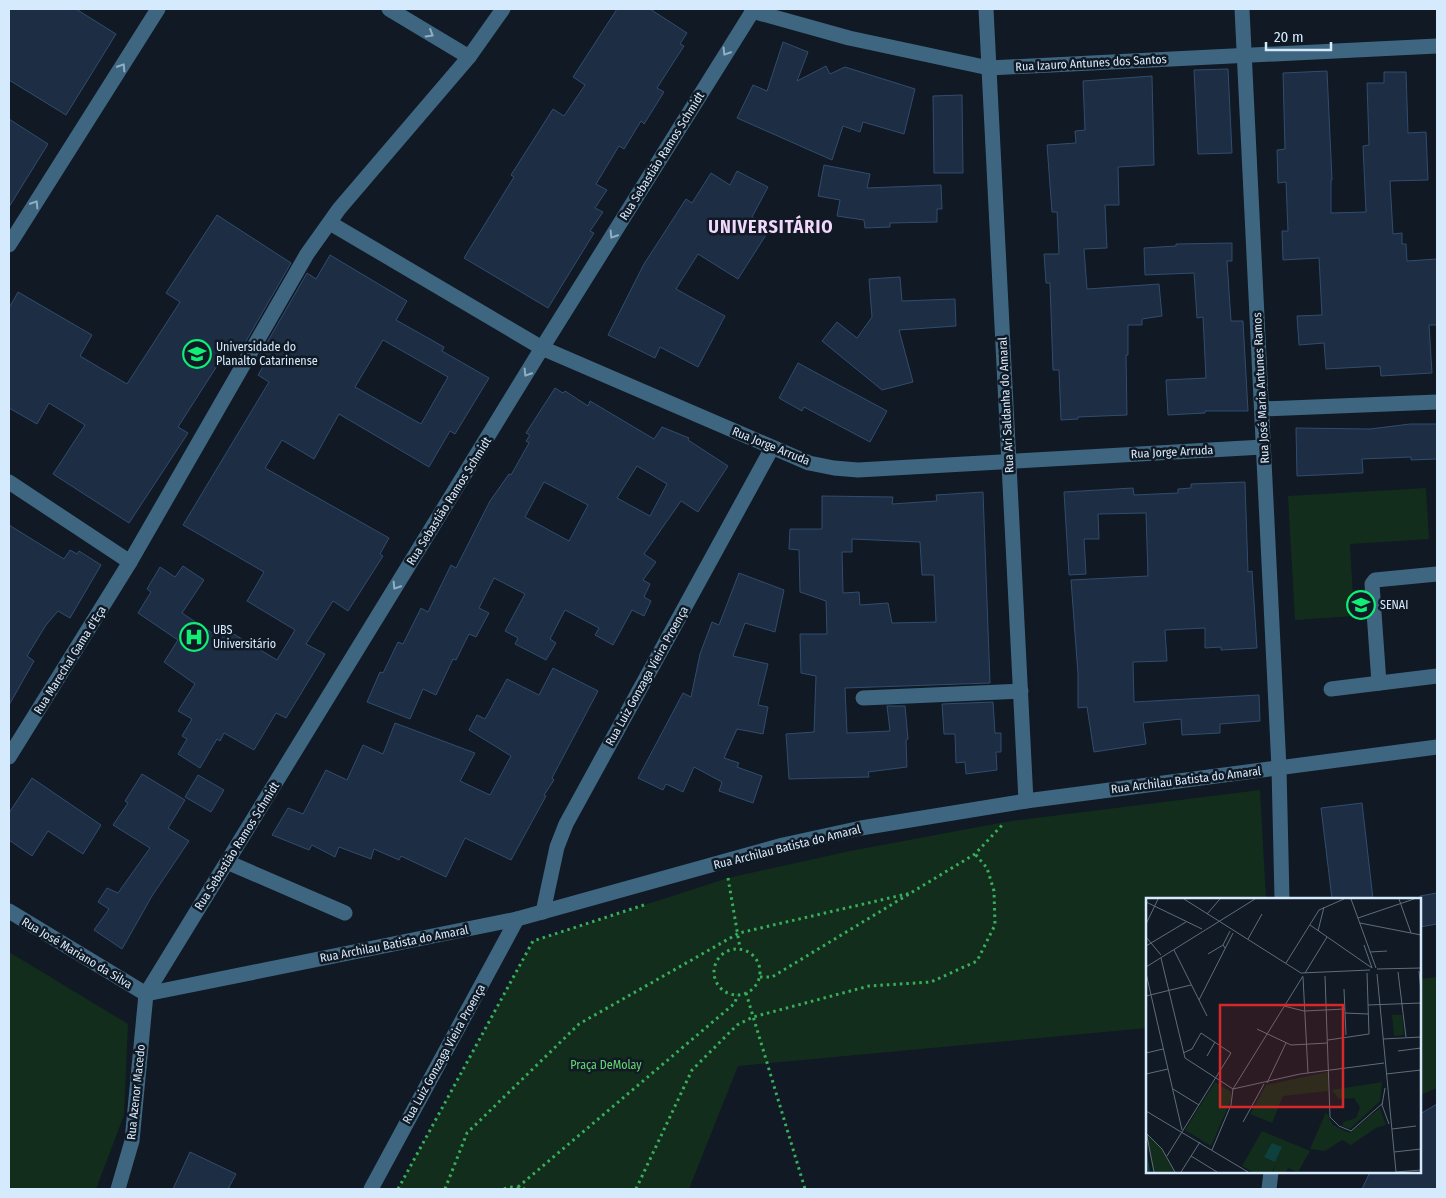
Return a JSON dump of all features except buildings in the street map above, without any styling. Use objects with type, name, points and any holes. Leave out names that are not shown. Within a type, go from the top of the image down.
[{"type":"street","points":[[9,244],[158,9]]},
{"type":"street","points":[[389,9],[468,57]]},
{"type":"street","name":"Rua Marechal Gama d'Eça","points":[[9,757],[130,562],[307,254],[372,169],[468,57],[503,9]]},
{"type":"street","name":"Rua Ari Saldanha do Amaral","points":[[986,9],[1026,801]]},
{"type":"street","name":"Rua José Maria Antunes Ramos","points":[[1242,9],[1279,768],[1282,898]]},
{"type":"street","name":"Rua Izauro Antunes dos Santos","points":[[753,10],[849,38],[989,68],[1437,46]]},
{"type":"street","name":"Rua Sebastião Ramos Schmidt","points":[[146,994],[542,348],[753,10]]},
{"type":"street","name":"Rua Jorge Arruda","points":[[330,223],[542,348],[809,463],[858,470],[1263,447]]},
{"type":"street","points":[[1262,409],[1437,402]]},
{"type":"street","name":"Rua Luiz Gonzaga Vieira Proença","points":[[543,912],[557,847],[566,824],[772,448]]},
{"type":"street","points":[[9,482],[130,562]]},
{"type":"street","points":[[1379,683],[1372,584],[1375,580],[1437,574]]},
{"type":"street","points":[[1331,690],[1437,676]]},
{"type":"street","points":[[863,698],[1021,691]]},
{"type":"street","name":"Rua Archilau Batista do Amaral","points":[[146,994],[517,919],[783,845],[880,824],[1026,801],[1437,747]]},
{"type":"street","points":[[227,862],[345,914]]},
{"type":"street","name":"Rua José Mariano da Silva","points":[[9,911],[146,994]]},
{"type":"street","name":"Rua Luiz Gonzaga Vieira Proença","points":[[370,1189],[517,919]]},
{"type":"street","name":"Rua Azenor Macedo","points":[[118,1189],[132,1141],[146,994]]},
{"type":"street","points":[[1270,1189],[1271,1173]]},
{"type":"path","points":[[760,977],[772,977],[975,854],[1005,822],[995,824]]},
{"type":"path","points":[[636,1189],[692,1070],[737,1025],[753,1017],[869,986],[931,982],[977,961],[995,925],[994,890],[987,868],[975,854]]},
{"type":"path","points":[[719,881],[738,876]]},
{"type":"path","points":[[728,878],[740,948]]},
{"type":"path","points":[[445,1189],[467,1133],[579,1024],[739,934],[911,893]]},
{"type":"path","points":[[398,1189],[533,941],[654,902]]},
{"type":"path","points":[[732,948],[740,948],[754,956],[760,970],[760,977],[757,984],[746,993],[737,995],[728,994],[720,989],[715,981],[713,972],[718,957],[732,948]]},
{"type":"path","points":[[746,993],[804,1189]]},
{"type":"path","points":[[518,1187],[735,1002],[737,995]]},
{"type":"path","points":[[504,1189],[518,1187],[525,1189]]},
{"type":"green space","points":[[1426,488],[1429,539],[1350,544],[1354,616],[1295,620],[1288,496]]},
{"type":"green space","name":"Praça DeMolay","points":[[1260,790],[1266,898],[1146,898],[1146,1028],[738,1066],[689,1189],[398,1189],[533,941],[728,878],[850,851],[1005,822]]},
{"type":"green space","points":[[9,952],[128,1024],[124,1115],[96,1189],[9,1189]]},
{"type":"green space","points":[[1437,977],[1437,1088],[1421,1095],[1421,979]]},
{"type":"place","name":"Universidade do Planalto Catarinense","points":[[197,354]]},
{"type":"place","name":"SENAI","points":[[1361,605]]},
{"type":"place","name":"UBS Universitário","points":[[194,637]]},
{"type":"district","name":"UNIVERSITÁRIO","points":[[771,227]]}]
